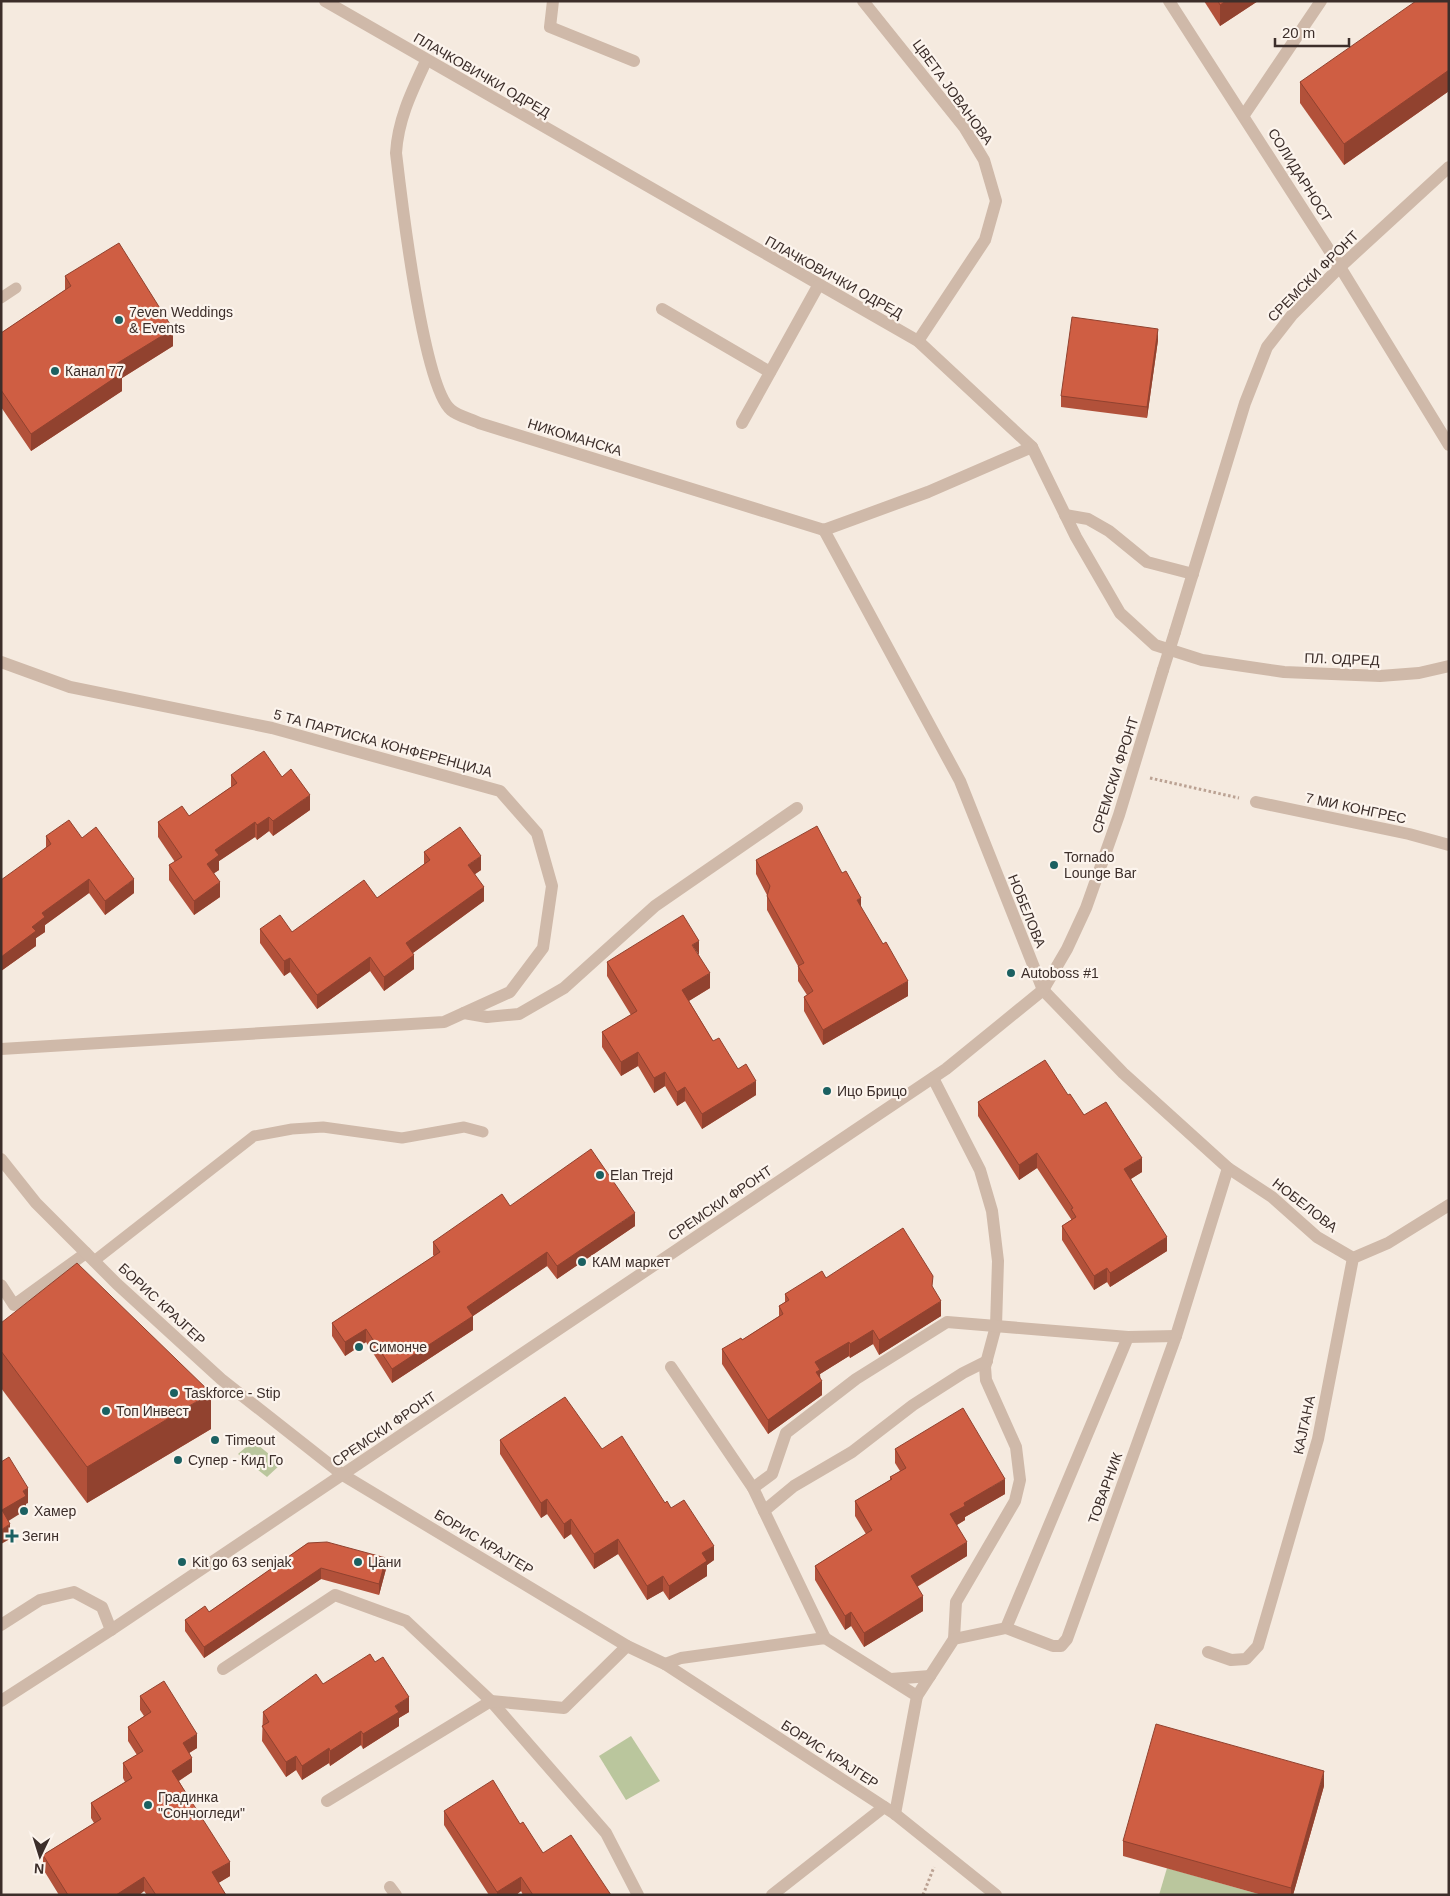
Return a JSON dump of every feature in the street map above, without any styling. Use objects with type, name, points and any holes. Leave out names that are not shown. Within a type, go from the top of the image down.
[{"type":"street","name":"ПЛАЧКОВИЧКИ ОДРЕД","points":[[325,1],[818,286],[918,341],[1032,447],[1065,515],[1120,613],[1155,645],[1178,654],[1235,665]]},
{"type":"street","points":[[553,1],[550,27],[634,61]]},
{"type":"street","name":"ЦВЕТА ЈОВАНОВА","points":[[863,1],[964,127],[984,160],[996,201],[985,240],[918,341]]},
{"type":"street","name":"СОЛИДАРНОСТ","points":[[1169,1],[1340,267],[1449,445]]},
{"type":"street","points":[[1244,115],[1321,1]]},
{"type":"street","name":"НИКОМАНСКА","points":[[426,61],[403,112],[397,132],[396,153],[418,305],[436,383],[450,410],[479,423],[824,530]]},
{"type":"street","name":"СРЕМСКИ ФРОНТ","points":[[1,1701],[343,1475],[933,1078],[1043,990],[1067,949],[1086,908],[1131,774],[1245,403],[1267,347],[1292,315],[1340,267],[1449,167]]},
{"type":"street","points":[[742,423],[818,286]]},
{"type":"street","points":[[662,309],[770,372]]},
{"type":"street","points":[[824,530],[928,492],[1032,447]]},
{"type":"street","points":[[1065,515],[1088,519],[1109,531],[1147,562],[1192,574]]},
{"type":"street","name":"НОБЕЛОВА","points":[[824,530],[960,782],[1043,990],[1123,1073],[1228,1168],[1272,1197],[1317,1237],[1353,1258]]},
{"type":"street","name":"5 ТА ПАРТИСКА КОНФЕРЕНЦИЈА","points":[[1,662],[70,687],[272,728],[500,791],[537,833],[552,886],[543,948],[510,992],[444,1022],[1,1049]]},
{"type":"street","name":"ПЛ. ОДРЕД","points":[[1235,665],[1284,672],[1380,676],[1419,673],[1449,666]]},
{"type":"street","name":"7 МИ КОНГРЕС","points":[[1256,802],[1409,834],[1449,845]]},
{"type":"street","points":[[464,1013],[487,1017],[519,1014],[564,988],[655,906],[797,808]]},
{"type":"street","points":[[895,1814],[918,1696],[954,1639],[956,1602],[1015,1501],[1020,1480],[1016,1447],[986,1380],[987,1361],[996,1326],[998,1261],[992,1211],[980,1170],[933,1078]]},
{"type":"street","name":"БОРИС КРАЈГЕР","points":[[1,1159],[36,1203],[90,1257],[221,1379],[343,1475],[627,1646],[665,1664],[895,1814],[996,1895]]},
{"type":"street","name":"ТОВАРНИК","points":[[1006,1628],[1053,1646],[1061,1646],[1067,1639],[1176,1336],[1228,1168]]},
{"type":"street","points":[[1353,1258],[1388,1243],[1449,1206]]},
{"type":"street","points":[[1,1285],[14,1305],[90,1257]]},
{"type":"street","name":"КАЈГАНА","points":[[1208,1652],[1231,1660],[1246,1659],[1258,1646],[1318,1439],[1353,1258]]},
{"type":"street","points":[[753,1488],[772,1474],[786,1433],[856,1379],[947,1322],[1128,1336],[1176,1336]]},
{"type":"street","points":[[954,1639],[1006,1628],[1128,1336]]},
{"type":"street","points":[[764,1511],[794,1486],[852,1452],[913,1405],[963,1372],[987,1361]]},
{"type":"street","points":[[671,1367],[753,1488],[825,1638],[918,1696]]},
{"type":"street","points":[[1,1625],[40,1600],[74,1592],[102,1607],[111,1630]]},
{"type":"street","points":[[223,1669],[335,1595],[406,1621],[491,1701],[606,1834],[638,1895]]},
{"type":"street","points":[[665,1664],[681,1658],[825,1638]]},
{"type":"street","points":[[327,1801],[491,1701],[564,1708],[627,1646]]},
{"type":"street","points":[[891,1679],[930,1676]]},
{"type":"street","points":[[772,1895],[884,1807]]},
{"type":"lane","points":[[1,298],[16,288]]},
{"type":"lane","points":[[90,1257],[254,1136],[292,1129],[323,1127],[402,1138],[464,1127],[483,1132]]},
{"type":"path","points":[[1131,774],[1256,802]]},
{"type":"path","points":[[923,1895],[940,1850]]},
{"type":"green space","points":[[253,1441],[281,1464],[267,1477],[238,1454]]},
{"type":"green space","points":[[631,1736],[660,1781],[626,1800],[599,1756]]},
{"type":"green space","points":[[1167,1868],[1262,1895],[1159,1895]]},
{"type":"building","points":[[1218,1],[1226,1],[1220,5]]},
{"type":"building","points":[[1416,1],[1447,1],[1449,3],[1449,70],[1344,144],[1300,82]]},
{"type":"building","points":[[119,243],[173,329],[116,364],[122,373],[31,434],[1,390],[1,333],[71,286],[65,276]]},
{"type":"building","points":[[1072,317],[1158,329],[1147,407],[1061,396]]},
{"type":"building","points":[[264,751],[282,777],[291,769],[310,795],[273,821],[269,817],[257,825],[255,822],[215,850],[219,855],[207,864],[220,882],[194,901],[169,865],[182,857],[158,822],[182,806],[189,816],[237,783],[231,775]]},
{"type":"building","points":[[69,820],[82,838],[96,827],[134,879],[105,901],[89,879],[42,913],[45,917],[32,927],[36,931],[1,957],[1,880],[51,844],[46,836]]},
{"type":"building","points":[[817,826],[842,873],[846,871],[861,898],[857,900],[883,944],[886,942],[908,981],[823,1030],[804,997],[813,991],[798,966],[804,963],[767,896],[770,886],[756,860]]},
{"type":"building","points":[[460,827],[481,856],[468,865],[484,887],[406,943],[414,955],[384,977],[370,957],[317,995],[290,958],[284,961],[260,929],[280,915],[292,932],[364,880],[377,898],[430,860],[424,852]]},
{"type":"building","points":[[683,915],[699,941],[692,945],[710,973],[682,990],[713,1041],[719,1038],[738,1069],[746,1064],[756,1081],[702,1114],[685,1087],[677,1092],[665,1072],[654,1078],[638,1052],[621,1062],[602,1032],[637,1011],[607,962]]},
{"type":"building","points":[[1045,1060],[1084,1115],[1106,1102],[1142,1158],[1124,1169],[1167,1237],[1110,1273],[1107,1268],[1094,1276],[1062,1226],[1076,1217],[1071,1209],[1073,1208],[1037,1153],[1019,1165],[978,1102]]},
{"type":"building","points":[[591,1149],[635,1213],[557,1266],[547,1252],[467,1307],[473,1316],[392,1369],[366,1329],[345,1342],[332,1323],[440,1252],[433,1242],[502,1194],[510,1206]]},
{"type":"building","points":[[903,1228],[933,1276],[932,1286],[941,1301],[879,1340],[873,1330],[815,1362],[820,1370],[816,1372],[822,1381],[768,1420],[722,1349],[741,1338],[742,1340],[783,1314],[779,1306],[789,1300],[785,1294],[822,1271],[826,1278]]},
{"type":"building","name":"Топ Инвест","points":[[77,1263],[211,1393],[87,1467],[1,1351],[1,1323]]},
{"type":"building","points":[[565,1397],[602,1449],[622,1436],[665,1503],[667,1501],[671,1508],[684,1500],[714,1546],[702,1553],[707,1561],[669,1586],[663,1576],[647,1586],[618,1539],[594,1554],[571,1519],[564,1524],[547,1499],[541,1503],[500,1440]]},
{"type":"building","points":[[963,1408],[1005,1479],[964,1503],[965,1506],[950,1514],[967,1542],[911,1576],[923,1596],[864,1633],[851,1612],[845,1616],[815,1566],[872,1530],[855,1501],[892,1479],[890,1477],[906,1468],[895,1449]]},
{"type":"building","points":[[9,1457],[28,1488],[23,1491],[26,1496],[2,1510],[10,1524],[1,1530],[1,1462]]},
{"type":"building","points":[[327,1542],[386,1558],[379,1584],[321,1568],[204,1647],[185,1620],[205,1606],[209,1612],[308,1543]]},
{"type":"building","points":[[370,1654],[375,1662],[383,1657],[409,1697],[395,1706],[399,1712],[363,1734],[361,1731],[330,1751],[329,1748],[302,1766],[296,1756],[286,1762],[262,1726],[269,1722],[263,1712],[316,1674],[323,1684]]},
{"type":"building","name":"Градинка \"Сончогледи\"","points":[[164,1681],[197,1734],[183,1743],[192,1758],[172,1771],[230,1862],[212,1872],[226,1895],[156,1895],[144,1877],[116,1895],[68,1895],[43,1855],[101,1819],[91,1803],[132,1778],[123,1763],[143,1751],[128,1727],[151,1712],[140,1696]]},
{"type":"building","points":[[1156,1724],[1324,1771],[1291,1888],[1123,1841]]},
{"type":"building","points":[[493,1780],[520,1824],[523,1822],[543,1853],[571,1835],[611,1895],[533,1895],[521,1877],[497,1892],[444,1811]]},
{"type":"place","name":"7even Weddings & Events","points":[[119,320]]},
{"type":"place","name":"Канал 77","points":[[55,371]]},
{"type":"place","name":"Tornado Lounge Bar","points":[[1054,865]]},
{"type":"place","name":"Autoboss #1","points":[[1011,973]]},
{"type":"place","name":"Ицо Брицо","points":[[827,1091]]},
{"type":"place","name":"Elan Trejd","points":[[600,1175]]},
{"type":"place","name":"КАМ маркет","points":[[582,1262]]},
{"type":"place","name":"Симонче","points":[[359,1347]]},
{"type":"place","name":"Taskforce - Stip","points":[[174,1393]]},
{"type":"place","name":"Топ Инвест","points":[[106,1411]]},
{"type":"place","name":"Timeout","points":[[215,1440]]},
{"type":"place","name":"Супер - Кид Го","points":[[178,1460]]},
{"type":"place","name":"Хамер","points":[[24,1511]]},
{"type":"place","name":"Зегин","points":[[12,1536]]},
{"type":"place","name":"Kit go 63 senjak","points":[[182,1562]]},
{"type":"place","name":"Џани","points":[[358,1562]]},
{"type":"place","name":"Градинка \"Сончогледи\"","points":[[148,1805]]}]
